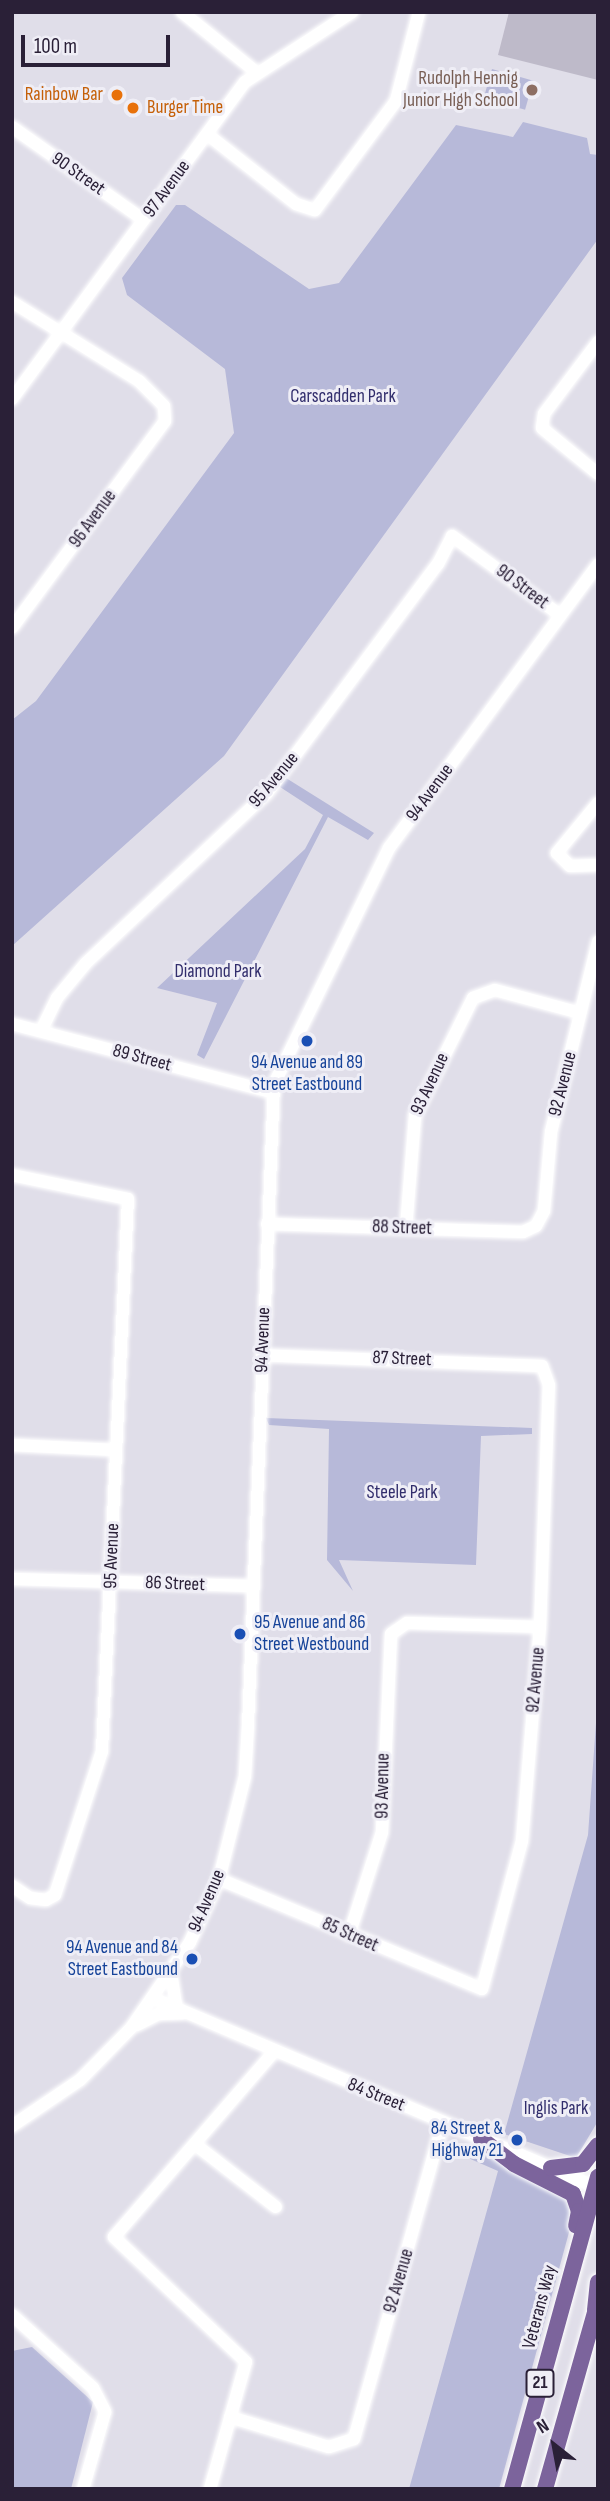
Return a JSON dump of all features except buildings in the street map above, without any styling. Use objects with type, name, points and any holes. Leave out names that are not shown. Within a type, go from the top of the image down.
[{"type":"main road","points":[[481,2139],[576,2199],[579,2211],[568,2254],[569,2277]]},
{"type":"main road","points":[[551,2168],[583,2164],[598,2146]]},
{"type":"main road","name":"Veterans Way","points":[[512,2489],[569,2277],[597,2186]]},
{"type":"main road","points":[[597,2310],[598,2282]]},
{"type":"main road","name":"21","points":[[545,2489],[597,2310]]},
{"type":"street","points":[[182,12],[256,72]]},
{"type":"street","name":"97 Avenue","points":[[12,399],[207,134],[256,72],[352,12]]},
{"type":"street","points":[[207,134],[296,204],[315,210],[396,101],[419,12]]},
{"type":"street","name":"90 Street","points":[[12,127],[144,220]]},
{"type":"street","points":[[12,302],[61,331]]},
{"type":"street","name":"96 Avenue","points":[[12,628],[165,422],[164,406],[139,381],[61,331]]},
{"type":"street","points":[[598,342],[544,414],[541,428],[598,474]]},
{"type":"street","name":"95 Avenue","points":[[41,1031],[57,998],[86,963],[267,793],[438,564],[450,538],[459,536],[485,559]]},
{"type":"street","name":"90 Street","points":[[485,559],[560,615]]},
{"type":"street","name":"94 Avenue","points":[[12,2126],[80,2080],[131,2028],[155,1999],[171,1973],[219,1879],[244,1776],[271,1092],[389,849],[598,565]]},
{"type":"street","points":[[598,803],[557,853],[570,866],[598,865]]},
{"type":"street","name":"92 Avenue","points":[[536,1226],[544,1211],[548,1145],[598,942]]},
{"type":"street","name":"93 Avenue","points":[[406,1228],[415,1115],[470,1002],[480,992],[495,990],[580,1013]]},
{"type":"street","name":"89 Street","points":[[12,1024],[271,1092]]},
{"type":"street","name":"95 Avenue","points":[[12,1175],[128,1199],[111,1582],[98,1776],[55,1895],[46,1900],[12,1886]]},
{"type":"street","name":"88 Street","points":[[267,1223],[523,1232],[536,1226]]},
{"type":"street","name":"87 Street","points":[[262,1355],[542,1366]]},
{"type":"street","name":"92 Avenue","points":[[482,1989],[522,1841],[540,1627],[549,1385],[542,1366]]},
{"type":"street","points":[[12,1445],[115,1450]]},
{"type":"street","name":"86 Street","points":[[12,1579],[253,1586]]},
{"type":"street","name":"93 Avenue","points":[[349,1935],[382,1832],[391,1634],[407,1623],[540,1627]]},
{"type":"street","name":"85 Street","points":[[219,1879],[482,1989]]},
{"type":"street","points":[[131,2028],[159,2014],[182,2011],[171,1973]]},
{"type":"street","name":"84 Street","points":[[155,1999],[273,2053],[597,2186]]},
{"type":"street","points":[[210,2489],[246,2362],[114,2237],[273,2053]]},
{"type":"street","name":"92 Avenue","points":[[230,2417],[329,2447],[354,2440],[443,2123]]},
{"type":"street","points":[[196,2145],[276,2207]]},
{"type":"street","points":[[12,2315],[93,2388],[105,2412],[82,2489]]},
{"type":"green space","points":[[492,69],[533,81],[525,110],[484,98]]},
{"type":"green space","name":"Carscadden Park","points":[[523,122],[587,138],[590,154],[598,155],[598,239],[224,756],[12,946],[12,720],[36,701],[234,433],[225,369],[127,295],[122,278],[176,205],[185,205],[309,289],[339,283],[456,125],[513,137]]},
{"type":"green space","name":"Diamond Park","points":[[286,778],[374,833],[368,840],[328,817],[204,1059],[197,1055],[217,1003],[157,988],[305,849],[323,815],[280,787]]},
{"type":"green space","name":"Steele Park","points":[[266,1418],[532,1428],[532,1434],[481,1436],[476,1565],[339,1560],[353,1591],[327,1560],[329,1429],[269,1425]]},
{"type":"green space","name":"Inglis Park","points":[[598,1695],[598,2121],[576,2158],[504,2134],[588,1835]]},
{"type":"green space","points":[[465,2145],[568,2196],[571,2225],[499,2489],[409,2489],[498,2171],[452,2151]]},
{"type":"green space","points":[[32,2347],[93,2402],[71,2489],[12,2489],[12,2351]]},
{"type":"place","name":"Rudolph Hennig Junior High School","points":[[532,90]]},
{"type":"place","name":"Rainbow Bar","points":[[117,95]]},
{"type":"place","name":"Burger Time","points":[[133,108]]},
{"type":"place","name":"94 Avenue and 89 Street Eastbound","points":[[307,1041]]},
{"type":"place","name":"95 Avenue and 86 Street Westbound","points":[[240,1634]]},
{"type":"place","name":"94 Avenue and 84 Street Eastbound","points":[[192,1959]]},
{"type":"place","name":"84 Street & Highway 21","points":[[517,2140]]}]
